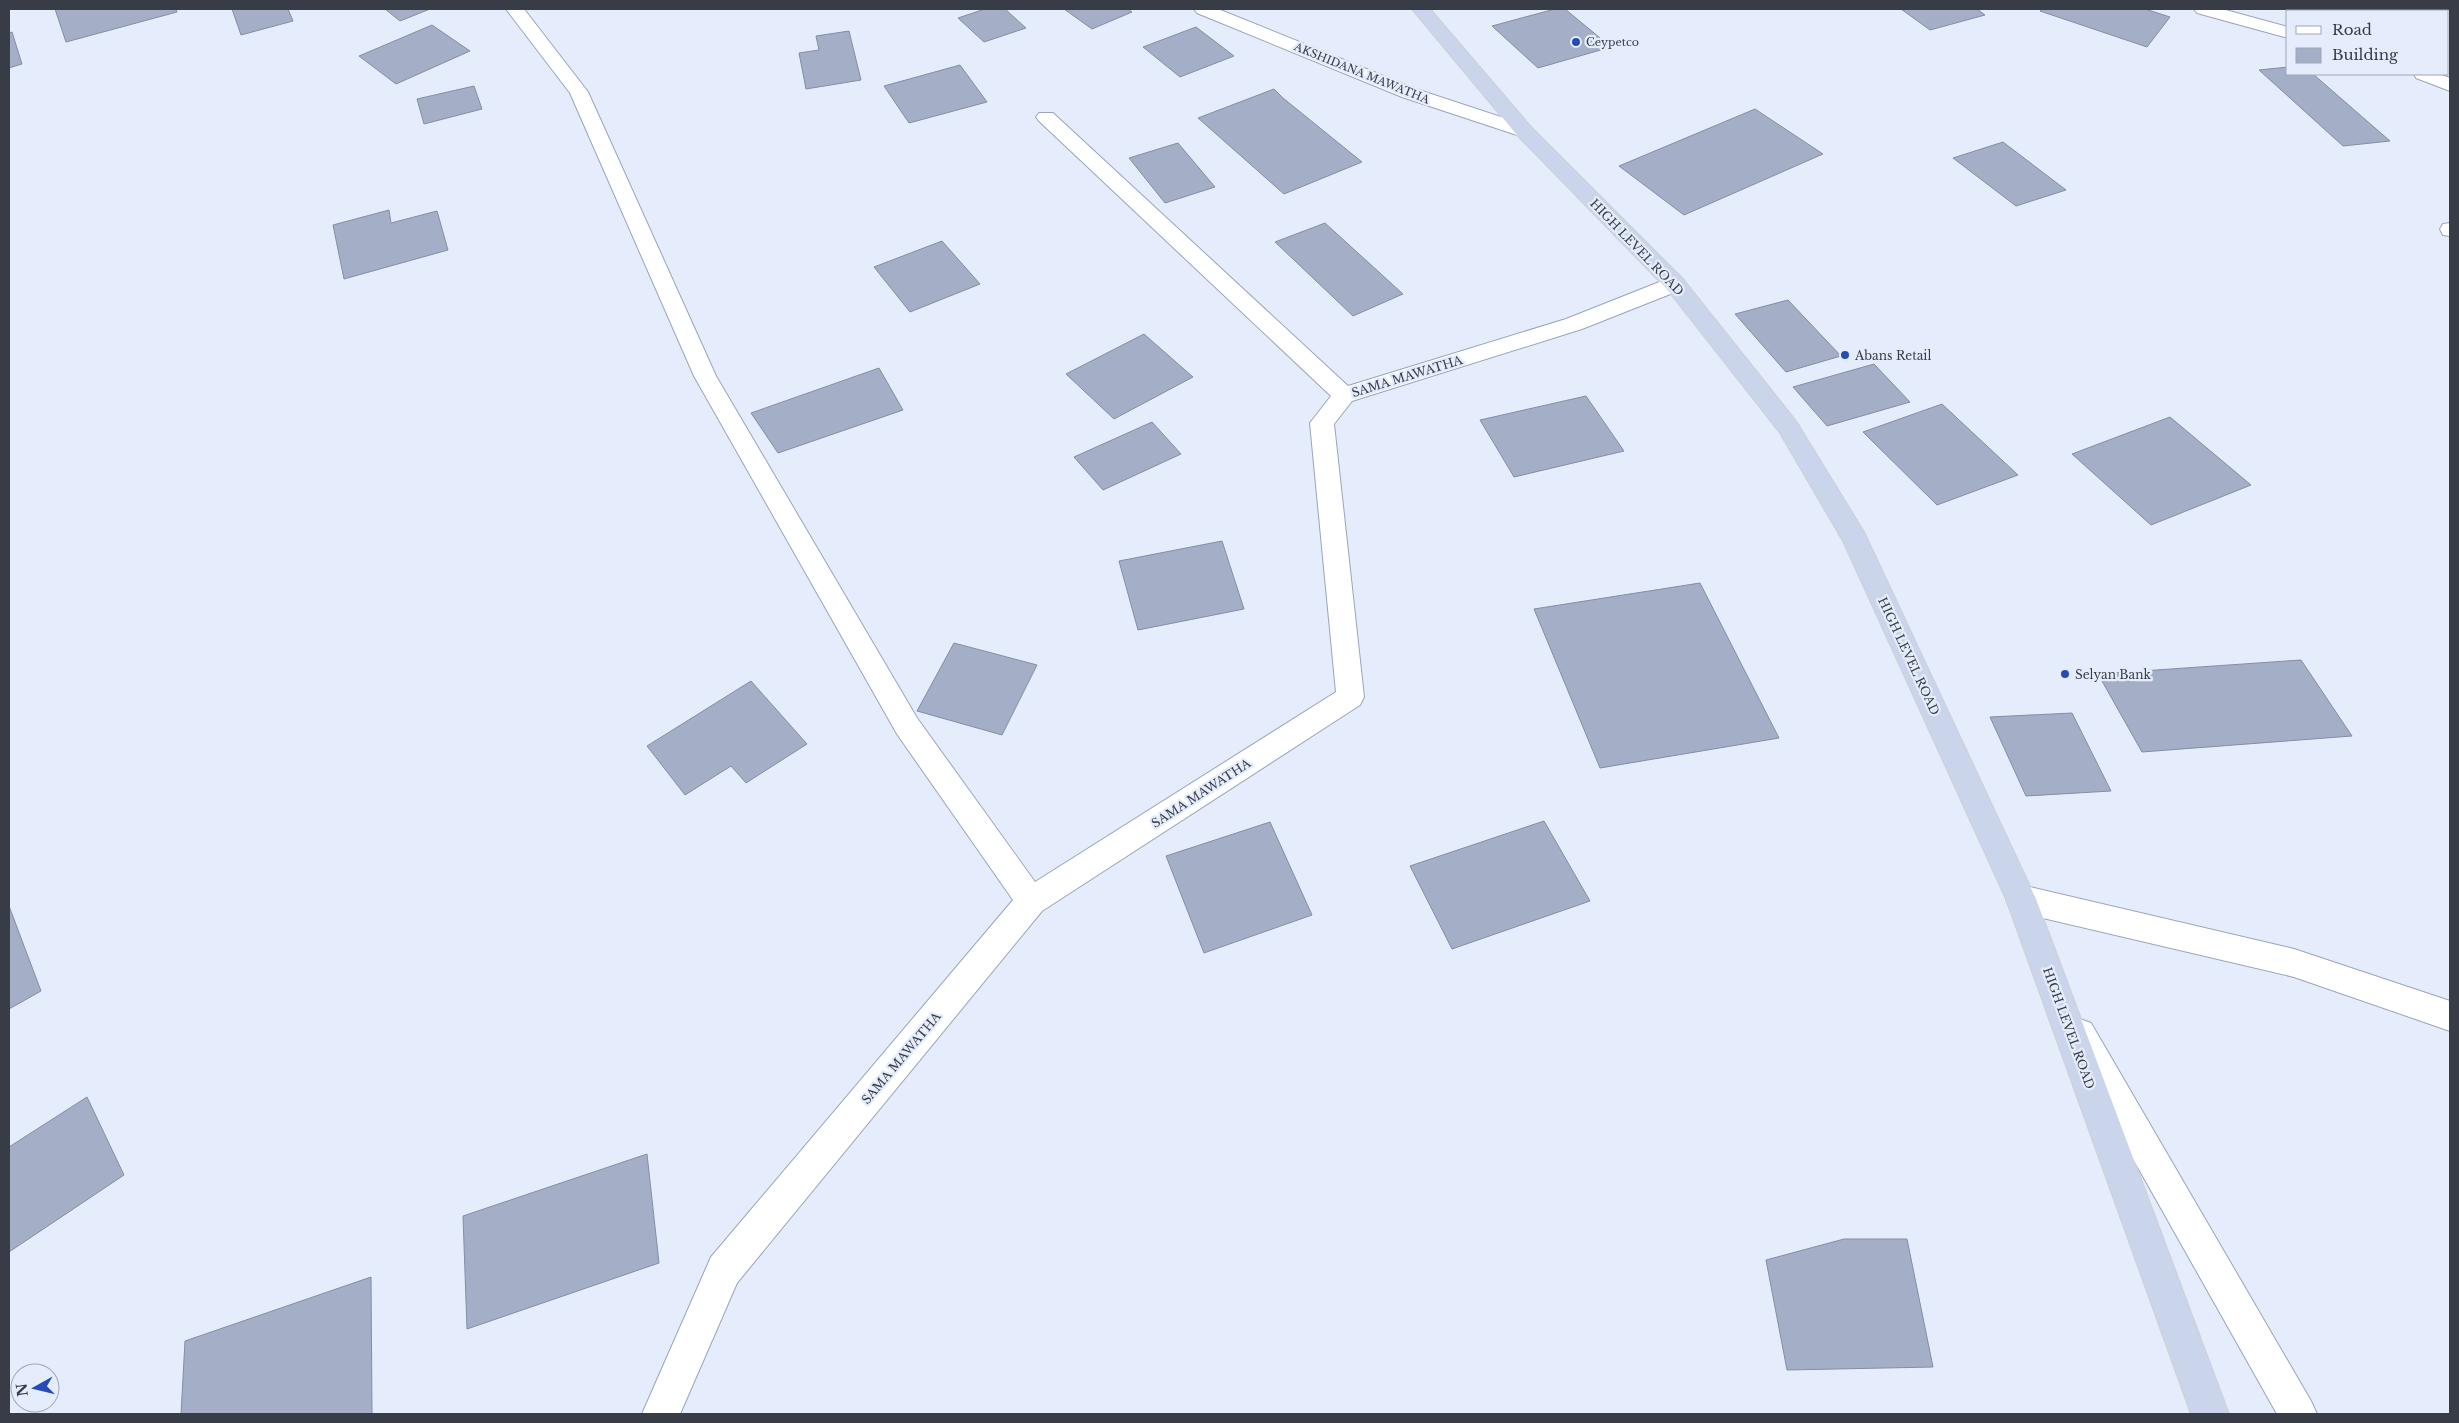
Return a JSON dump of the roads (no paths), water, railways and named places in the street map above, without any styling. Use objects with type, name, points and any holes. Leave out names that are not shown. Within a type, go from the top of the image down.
[{"type":"highway","name":"HIGH LEVEL ROAD","points":[[1421,9],[1524,131],[1675,284],[1788,427],[1855,539],[2021,899],[2058,995],[2210,1414]]},
{"type":"street","points":[[515,9],[579,92],[705,376],[907,726],[1031,901]]},
{"type":"street","name":"AKSHIDANA MAWATHA","points":[[1203,9],[1409,93],[1524,131]]},
{"type":"street","points":[[2203,9],[2286,32]]},
{"type":"street","points":[[2425,75],[2450,86]]},
{"type":"street","points":[[1046,116],[1344,395]]},
{"type":"street","name":"SAMA MAWATHA","points":[[661,1414],[724,1270],[1031,901],[1350,697],[1322,423],[1344,395],[1574,324],[1675,284]]},
{"type":"street","points":[[2021,899],[2294,963],[2450,1016]]},
{"type":"street","points":[[2058,995],[2298,1414]]},
{"type":"place","name":"Ceypetco","points":[[1576,42]]},
{"type":"place","name":"Abans Retail","points":[[1845,355]]},
{"type":"place","name":"Selyan Bank","points":[[2065,674]]}]
